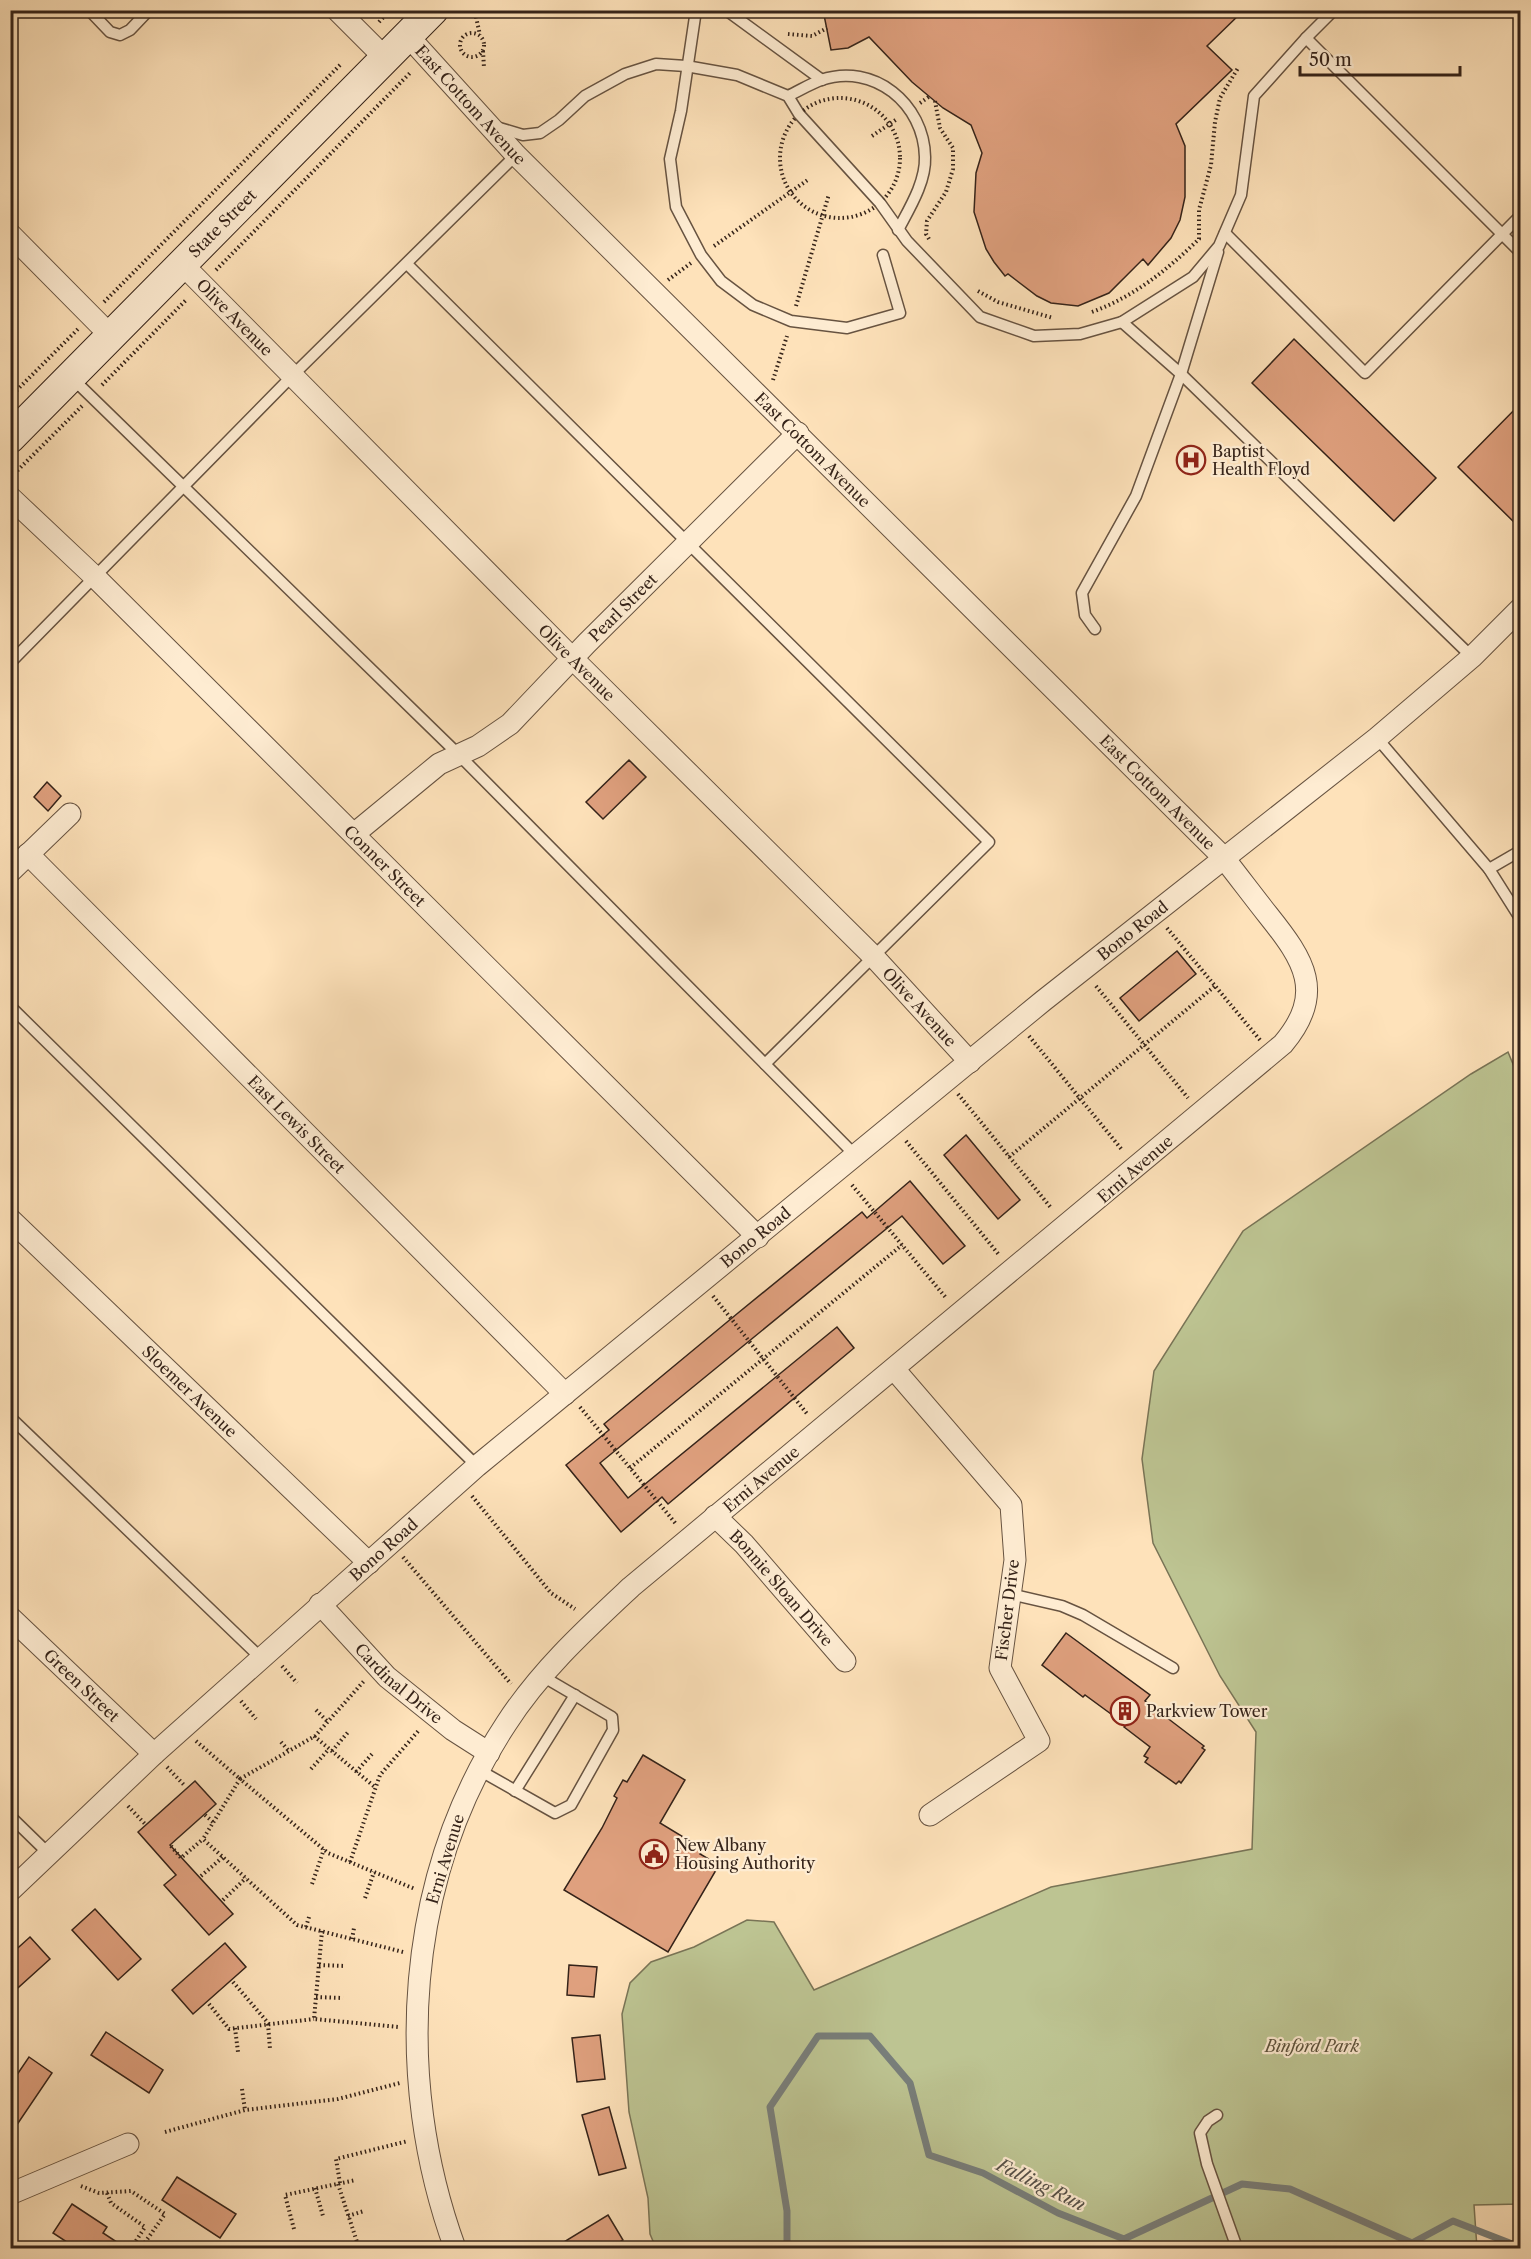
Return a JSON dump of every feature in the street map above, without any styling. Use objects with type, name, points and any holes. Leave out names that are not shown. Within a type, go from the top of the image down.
[{"type":"main road","name":"State Street","points":[[10,438],[71,377],[101,326],[182,264],[434,10]]},
{"type":"street","points":[[337,10],[386,59]]},
{"type":"street","name":"East Cottom Avenue","points":[[408,36],[516,155],[1223,857]]},
{"type":"street","points":[[10,234],[101,326]]},
{"type":"street","name":"Olive Avenue","points":[[182,264],[573,659],[873,956],[970,1062]]},
{"type":"street","name":"Pearl Street","points":[[354,834],[439,764],[478,746],[510,724],[798,433]]},
{"type":"street","name":"Conner Street","points":[[10,497],[96,578],[758,1237]]},
{"type":"street","name":"Bono Road","points":[[10,1891],[49,1854],[161,1761],[270,1660],[320,1604],[477,1466],[572,1400],[758,1237],[970,1062],[1223,857],[1377,738],[1472,657],[1521,609]]},
{"type":"street","points":[[10,872],[70,814]]},
{"type":"street","name":"East Lewis Street","points":[[28,854],[572,1400]]},
{"type":"street","name":"Erni Avenue","points":[[455,2248],[435,2184],[422,2112],[417,2040],[420,1967],[431,1897],[443,1854],[461,1808],[484,1762],[506,1724],[542,1676],[580,1635],[623,1595],[715,1516],[1077,1219],[1283,1044],[1293,1032],[1307,1000],[1307,981],[1302,964],[1294,948],[1223,857]]},
{"type":"street","name":"Sloemer Avenue","points":[[10,1219],[369,1563]]},
{"type":"street","name":"Fischer Drive","points":[[894,1369],[1011,1505],[1014,1560],[1000,1668],[1039,1742],[930,1815]]},
{"type":"street","name":"Bonnie Sloan Drive","points":[[715,1516],[744,1544],[845,1661]]},
{"type":"street","name":"Cardinal Drive","points":[[320,1604],[387,1677],[453,1730],[484,1762]]},
{"type":"street","name":"Green Street","points":[[10,1617],[161,1761]]},
{"type":"street","points":[[10,2194],[128,2144]]},
{"type":"lane","points":[[89,10],[110,32],[120,35],[130,30],[149,10]]},
{"type":"lane","points":[[696,10],[681,111],[669,159],[676,207],[702,255],[721,281],[753,305],[791,321],[848,328],[900,313],[883,255]]},
{"type":"lane","points":[[726,10],[822,80]]},
{"type":"lane","points":[[1095,629],[1085,615],[1082,593],[1136,496],[1181,374],[1219,246],[1240,195],[1254,96],[1334,10]]},
{"type":"lane","points":[[1306,38],[1521,252]]},
{"type":"lane","points":[[492,126],[523,135],[540,133],[559,120],[585,96],[626,74],[656,64],[686,66],[737,75],[788,96],[799,114],[880,203],[898,230],[980,317],[1034,336],[1080,334],[1122,322],[1193,277],[1219,246]]},
{"type":"lane","points":[[788,96],[822,80],[846,77],[871,78],[892,90],[910,111],[923,136],[925,160],[914,201],[898,230]]},
{"type":"lane","points":[[10,663],[293,375],[516,155]]},
{"type":"lane","points":[[1225,232],[1365,373],[1521,216]]},
{"type":"lane","points":[[407,264],[989,842],[765,1064]]},
{"type":"lane","points":[[1122,322],[1181,374],[1472,657]]},
{"type":"lane","points":[[71,377],[459,755],[856,1156]]},
{"type":"lane","points":[[1377,738],[1489,869],[1521,918]]},
{"type":"lane","points":[[1489,869],[1521,851]]},
{"type":"lane","points":[[10,1006],[477,1466]]},
{"type":"lane","points":[[10,1417],[270,1660]]},
{"type":"lane","points":[[1010,1594],[1062,1606],[1173,1668]]},
{"type":"lane","points":[[484,1762],[515,1791],[555,1813],[571,1805],[613,1730],[612,1717],[542,1676]]},
{"type":"lane","points":[[515,1791],[575,1695]]},
{"type":"lane","points":[[10,1816],[49,1854]]},
{"type":"lane","points":[[1217,2115],[1208,2121],[1200,2133],[1213,2182],[1237,2248]]},
{"type":"path","points":[[378,23],[390,10]]},
{"type":"path","points":[[476,17],[484,43],[484,68]]},
{"type":"path","points":[[782,30],[792,36],[812,36],[827,28]]},
{"type":"path","points":[[480,36],[468,31],[460,40],[462,52],[472,57],[483,51]]},
{"type":"path","points":[[10,397],[101,326],[344,60]]},
{"type":"path","points":[[1087,314],[1137,291],[1172,266],[1199,239],[1199,210],[1211,165],[1220,98],[1238,68]]},
{"type":"path","points":[[934,249],[926,234],[927,221],[946,192],[953,169],[952,148],[940,128],[935,101]]},
{"type":"path","points":[[668,280],[809,179]]},
{"type":"path","points":[[772,386],[829,194]]},
{"type":"path","points":[[971,287],[998,302],[1053,318],[1065,318]]},
{"type":"path","points":[[1165,925],[1262,1042]]},
{"type":"path","points":[[1094,983],[1190,1101]]},
{"type":"path","points":[[1009,1157],[1215,986]]},
{"type":"path","points":[[1029,1036],[1126,1155]]},
{"type":"path","points":[[957,1094],[1054,1212]]},
{"type":"path","points":[[903,1138],[1000,1257]]},
{"type":"path","points":[[850,1182],[947,1300]]},
{"type":"path","points":[[630,1468],[902,1245]]},
{"type":"path","points":[[713,1296],[809,1416]]},
{"type":"path","points":[[572,1400],[676,1524]]},
{"type":"path","points":[[471,1496],[551,1593],[575,1609]]},
{"type":"path","points":[[400,1554],[511,1684]]},
{"type":"path","points":[[270,1660],[297,1683]]},
{"type":"path","points":[[171,1846],[181,1858],[202,1839],[240,1779],[314,1736],[370,1673]]},
{"type":"path","points":[[240,1700],[256,1719]]},
{"type":"path","points":[[316,1710],[328,1722]]},
{"type":"path","points":[[350,1862],[380,1775],[426,1721]]},
{"type":"path","points":[[311,1769],[349,1731]]},
{"type":"path","points":[[314,1736],[376,1788]]},
{"type":"path","points":[[196,1741],[324,1849],[417,1890]]},
{"type":"path","points":[[280,1742],[289,1751]]},
{"type":"path","points":[[356,1772],[372,1754]]},
{"type":"path","points":[[161,1761],[185,1786]]},
{"type":"path","points":[[127,1805],[145,1824]]},
{"type":"path","points":[[205,1815],[213,1822]]},
{"type":"path","points":[[202,1839],[297,1924],[407,1953]]},
{"type":"path","points":[[312,1884],[324,1849]]},
{"type":"path","points":[[201,1876],[223,1857]]},
{"type":"path","points":[[365,1898],[374,1872]]},
{"type":"path","points":[[223,1900],[246,1878]]},
{"type":"path","points":[[306,1927],[309,1917]]},
{"type":"path","points":[[352,1939],[354,1928]]},
{"type":"path","points":[[314,2019],[322,1931]]},
{"type":"path","points":[[319,1965],[345,1966]]},
{"type":"path","points":[[233,1982],[269,2024],[270,2049]]},
{"type":"path","points":[[316,1996],[343,1998]]},
{"type":"path","points":[[209,2004],[229,2029],[314,2019],[403,2027]]},
{"type":"path","points":[[235,2028],[238,2052]]},
{"type":"path","points":[[165,2132],[245,2110],[338,2099],[404,2082]]},
{"type":"path","points":[[242,2089],[245,2110]]},
{"type":"path","points":[[359,2248],[339,2183],[336,2159],[412,2140]]},
{"type":"path","points":[[294,2229],[285,2195],[356,2180]]},
{"type":"path","points":[[76,2184],[90,2190],[107,2193],[130,2190],[165,2214],[141,2248]]},
{"type":"path","points":[[315,2188],[323,2216]]},
{"type":"path","points":[[107,2193],[111,2203],[145,2227],[132,2247],[134,2248]]},
{"type":"path","points":[[348,2216],[364,2211]]},
{"type":"green space","name":"Binford Park","points":[[1508,1052],[1520,1081],[1520,2204],[1474,2205],[1477,2248],[656,2248],[650,2234],[648,2198],[629,2112],[622,2014],[630,1983],[651,1962],[694,1947],[747,1920],[774,1922],[814,1990],[1051,1887],[1252,1849],[1256,1732],[1220,1676],[1153,1543],[1142,1459],[1154,1371],[1243,1231],[1471,1074]]},
{"type":"building","points":[[823,10],[1244,10],[1207,46],[1232,70],[1176,124],[1185,146],[1185,197],[1180,220],[1171,238],[1148,265],[1143,259],[1109,293],[1078,306],[1051,303],[1037,296],[1008,274],[1005,276],[986,249],[974,212],[976,173],[982,153],[971,125],[943,108],[912,82],[869,37],[848,48],[831,50]]},
{"type":"building","points":[[1294,339],[1436,478],[1394,521],[1252,383]]},
{"type":"building","points":[[1521,403],[1521,529],[1458,467]]},
{"type":"building","points":[[629,760],[646,777],[603,819],[586,802]]},
{"type":"building","points":[[47,782],[61,796],[48,811],[34,797]]},
{"type":"building","points":[[1177,951],[1196,974],[1139,1021],[1120,998]]},
{"type":"building","points":[[966,1135],[1020,1200],[998,1219],[944,1155]]},
{"type":"building","points":[[910,1181],[965,1246],[943,1264],[902,1216],[600,1463],[628,1498],[837,1327],[854,1348],[668,1504],[662,1497],[621,1532],[566,1465],[609,1430],[604,1424],[738,1313],[862,1212],[867,1218]]},
{"type":"building","name":"Parkview Tower","points":[[1066,1633],[1150,1695],[1145,1701],[1204,1746],[1202,1748],[1205,1750],[1181,1783],[1179,1781],[1176,1784],[1145,1762],[1148,1758],[1144,1756],[1150,1747],[1124,1727],[1126,1725],[1085,1695],[1083,1697],[1042,1665]]},
{"type":"building","name":"New Albany Housing Authority","points":[[643,1755],[685,1780],[660,1823],[703,1849],[700,1854],[719,1865],[668,1952],[564,1890],[602,1828],[617,1798],[614,1796],[623,1780],[627,1782]]},
{"type":"building","points":[[195,1781],[216,1804],[170,1845],[233,1914],[209,1935],[164,1885],[176,1875],[138,1832]]},
{"type":"building","points":[[95,1909],[141,1959],[118,1980],[72,1930]]},
{"type":"building","points":[[30,1937],[50,1959],[10,1995],[10,1955]]},
{"type":"building","points":[[225,1943],[246,1967],[193,2014],[172,1990]]},
{"type":"building","points":[[569,1965],[597,1967],[594,1997],[567,1995]]},
{"type":"building","points":[[106,2032],[163,2070],[149,2093],[91,2055]]},
{"type":"building","points":[[600,2035],[605,2079],[577,2082],[572,2038]]},
{"type":"building","points":[[29,2057],[52,2073],[10,2135],[10,2085]]},
{"type":"building","points":[[609,2107],[626,2168],[599,2175],[582,2115]]},
{"type":"building","points":[[177,2177],[236,2214],[220,2238],[162,2200]]},
{"type":"building","points":[[72,2204],[107,2227],[103,2233],[126,2248],[76,2248],[53,2233]]},
{"type":"building","points":[[608,2215],[623,2240],[610,2248],[554,2248]]},
{"type":"waterway","name":"Falling Run","points":[[787,2248],[787,2211],[770,2107],[818,2036],[870,2036],[910,2083],[929,2155],[983,2173],[1058,2213],[1124,2239],[1242,2184],[1290,2189],[1412,2243],[1453,2221],[1520,2247]]},
{"type":"place","name":"Baptist Health Floyd","points":[[1191,460]]},
{"type":"place","name":"Parkview Tower","points":[[1125,1711]]},
{"type":"place","name":"New Albany Housing Authority","points":[[654,1854]]}]
